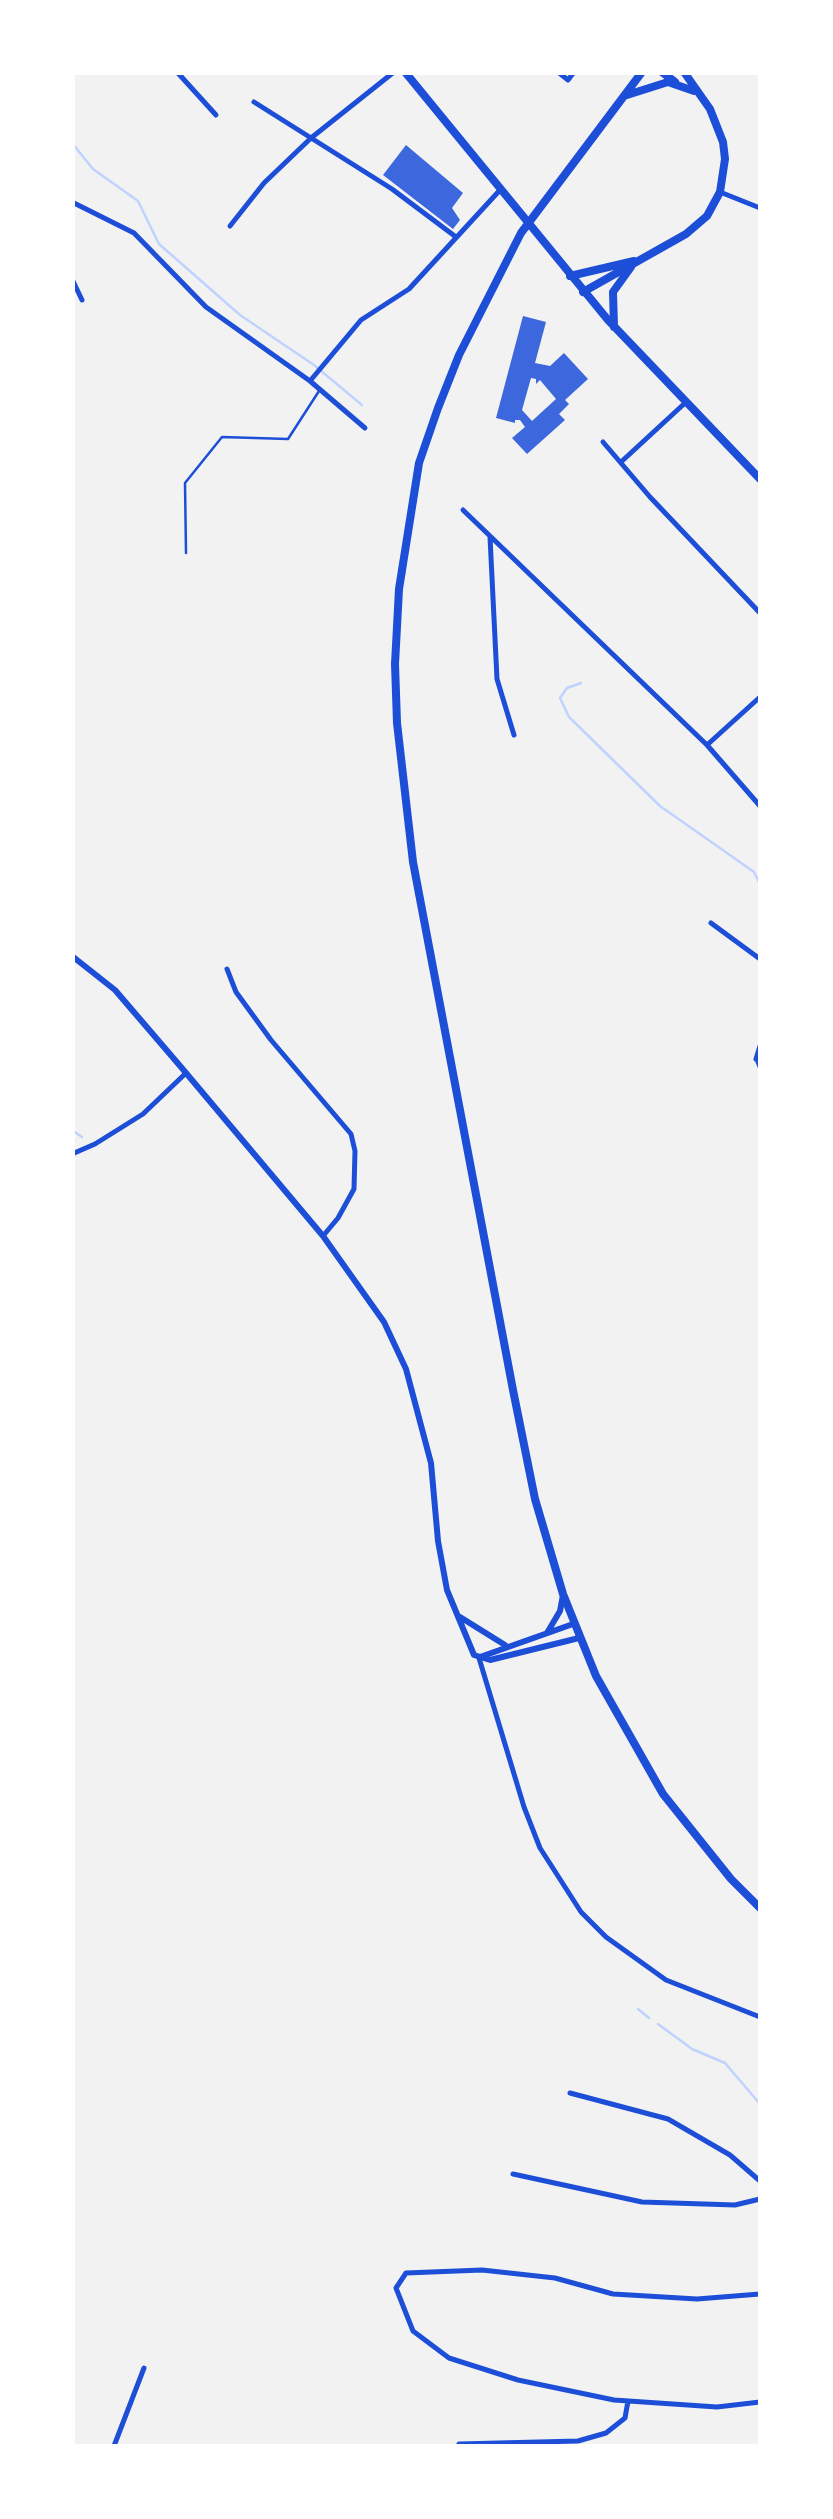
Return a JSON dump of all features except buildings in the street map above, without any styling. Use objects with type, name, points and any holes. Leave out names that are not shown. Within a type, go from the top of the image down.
[{"type":"main road","points":[[405,72],[583,292],[760,479]]},
{"type":"main road","points":[[642,72],[506,259],[459,355],[419,464],[399,589],[394,664],[412,862],[535,1499],[579,1638],[627,1734],[663,1794],[731,1879],[760,1908]]},
{"type":"main road","points":[[662,72],[697,93]]},
{"type":"main road","points":[[583,292],[686,234],[707,216],[720,192],[725,159],[723,142],[710,110],[684,72]]},
{"type":"main road","points":[[623,97],[659,82],[678,84]]},
{"type":"main road","points":[[570,276],[638,260]]},
{"type":"main road","points":[[614,327],[613,292],[638,260]]},
{"type":"street","points":[[177,72],[216,115]]},
{"type":"street","points":[[230,226],[264,184],[311,138],[394,72]]},
{"type":"street","points":[[558,72],[568,80],[574,72]]},
{"type":"street","points":[[254,102],[392,189],[456,237]]},
{"type":"street","points":[[310,382],[361,320],[409,289],[500,190]]},
{"type":"street","points":[[720,192],[760,208]]},
{"type":"street","points":[[72,202],[134,233],[206,306],[310,382],[365,428]]},
{"type":"street","points":[[72,279],[82,300]]},
{"type":"street","points":[[621,462],[685,403]]},
{"type":"street","points":[[604,442],[760,613]]},
{"type":"street","points":[[463,510],[707,745],[760,806]]},
{"type":"street","points":[[490,534],[497,678],[514,735]]},
{"type":"street","points":[[707,745],[760,697]]},
{"type":"street","points":[[710,923],[760,960]]},
{"type":"street","points":[[72,956],[115,990],[186,1073],[323,1236],[384,1322],[406,1369],[431,1463],[447,1590],[471,1649],[479,1657],[524,1807],[540,1848],[560,1883],[606,1937],[666,1980],[760,2017]]},
{"type":"street","points":[[227,969],[236,992],[271,1040],[351,1134],[355,1151],[354,1190],[323,1236]]},
{"type":"street","points":[[756,1059],[760,1046]]},
{"type":"street","points":[[72,1154],[143,1114],[186,1073]]},
{"type":"street","points":[[546,1634],[560,1611],[563,1594]]},
{"type":"street","points":[[457,1615],[506,1645]]},
{"type":"street","points":[[479,1657],[574,1624]]},
{"type":"street","points":[[479,1657],[490,1660],[579,1638]]},
{"type":"street","points":[[570,2093],[668,2120],[730,2154],[760,2181]]},
{"type":"street","points":[[513,2174],[642,2202],[735,2205],[760,2199]]},
{"type":"street","points":[[760,2294],[697,2299],[613,2294],[555,2278],[482,2270],[406,2273],[396,2288],[413,2330],[450,2358],[518,2380],[628,2401],[717,2407],[760,2402]]},
{"type":"street","points":[[114,2446],[144,2368]]},
{"type":"street","points":[[459,2444],[578,2441],[606,2433],[625,2418],[628,2401]]},
{"type":"lane","points":[[186,553],[185,483],[222,437],[288,439],[320,390]]},
{"type":"lane","points":[[756,1059],[760,1070],[760,1124]]},
{"type":"waterway","points":[[72,143],[93,169],[138,201],[159,244],[240,315],[314,365],[362,405]]},
{"type":"waterway","points":[[581,683],[567,688],[560,698],[569,717],[660,806],[754,872],[760,884]]},
{"type":"waterway","points":[[72,1130],[82,1137]]},
{"type":"waterway","points":[[638,2009],[649,2018]]},
{"type":"waterway","points":[[658,2024],[692,2049],[725,2063],[760,2104]]}]
